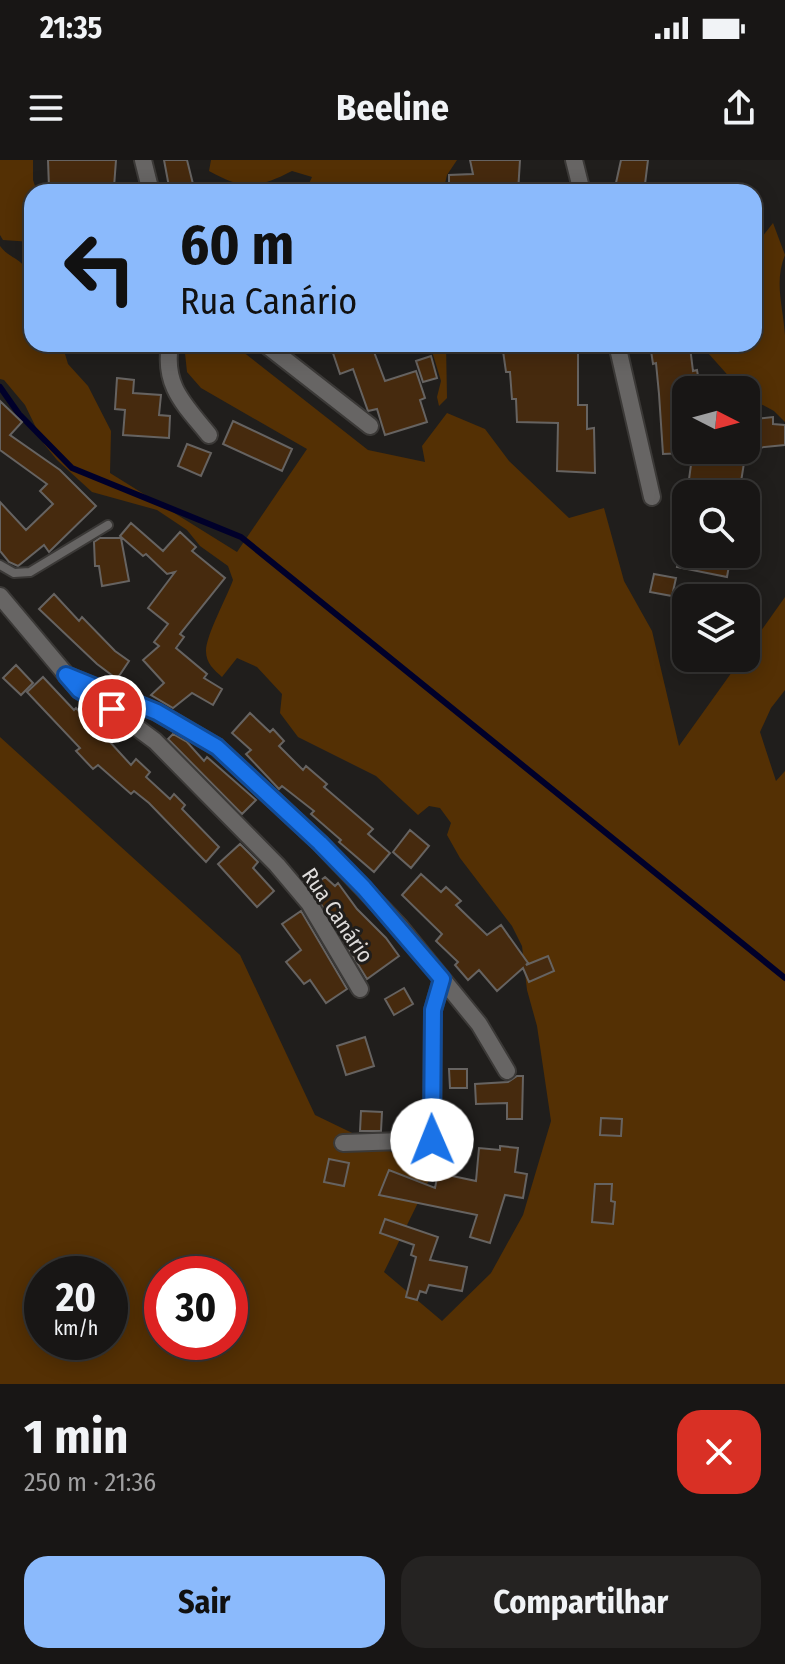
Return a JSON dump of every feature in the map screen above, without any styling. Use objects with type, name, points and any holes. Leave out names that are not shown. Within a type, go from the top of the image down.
[{"type":"street","points":[[143,160],[149,184]]},
{"type":"street","points":[[574,160],[580,184]]},
{"type":"street","points":[[169,352],[167,372],[178,398],[209,435]]},
{"type":"street","points":[[275,352],[370,426]]},
{"type":"street","points":[[619,352],[652,497]]},
{"type":"street","name":"Rua Canário","points":[[0,596],[79,690],[112,709],[155,741],[277,865],[309,903],[360,989]]},
{"type":"street","name":"Rua Canário","points":[[66,675],[157,712],[217,747],[353,876],[400,927],[479,1024],[507,1071]]},
{"type":"street","points":[[343,1143],[432,1140],[433,1010],[442,979]]},
{"type":"lane","points":[[0,565],[14,573],[30,572],[108,525]]},
{"type":"shaded area","points":[[0,160],[33,160],[34,184],[24,184],[24,241],[3,240],[0,235]]},
{"type":"shaded area","points":[[211,160],[457,160],[445,184],[309,184],[312,177],[292,171],[259,184],[241,184],[209,171]]},
{"type":"shaded area","points":[[773,223],[785,255],[780,285],[785,335],[785,422],[760,404],[760,376],[729,376],[707,352],[762,352],[762,237]]},
{"type":"shaded area","points":[[0,246],[24,267],[24,352],[64,352],[68,364],[88,386],[111,431],[110,473],[237,552],[307,449],[201,388],[187,372],[185,352],[243,352],[368,450],[425,462],[422,446],[447,413],[485,429],[509,461],[569,518],[604,508],[624,581],[652,631],[679,746],[732,672],[760,672],[760,632],[785,597],[785,690],[771,708],[760,732],[776,781],[785,771],[785,1384],[0,1384],[0,737],[240,955],[315,1115],[433,1172],[384,1272],[442,1321],[491,1273],[523,1215],[551,1121],[522,946],[512,926],[460,858],[447,835],[451,823],[440,808],[429,806],[418,815],[376,776],[298,737],[280,713],[282,694],[257,667],[237,658],[222,677],[216,672],[209,663],[206,651],[233,580],[228,566],[200,546],[187,530],[157,510],[92,492],[44,444],[25,405],[0,379]]},
{"type":"shaded area","points":[[432,352],[446,352],[447,398],[439,406],[437,397],[441,381]]},
{"type":"building","points":[[48,160],[116,160],[114,184],[49,184]]},
{"type":"building","points":[[164,160],[187,160],[193,184],[168,184]]},
{"type":"building","points":[[470,160],[520,160],[518,184],[449,184],[449,175],[473,174]]},
{"type":"building","points":[[621,160],[648,160],[645,184],[616,184]]},
{"type":"building","points":[[374,352],[385,381],[416,371],[425,398],[420,400],[427,422],[385,435],[377,409],[368,411],[353,369],[340,374],[333,353]]},
{"type":"building","points":[[503,352],[578,352],[578,405],[587,405],[587,429],[594,428],[595,473],[557,471],[558,423],[517,422],[516,399],[512,399],[510,372],[506,372]]},
{"type":"building","points":[[651,352],[691,352],[693,371],[697,370],[698,376],[672,376],[672,454],[663,454],[656,363],[653,364]]},
{"type":"building","points":[[431,356],[437,378],[423,382],[416,361]]},
{"type":"building","points":[[117,378],[134,380],[133,393],[161,395],[159,415],[170,416],[169,438],[123,435],[125,410],[115,409]]},
{"type":"building","points":[[0,401],[22,422],[10,435],[60,470],[96,506],[49,552],[44,545],[18,566],[9,562],[0,551],[0,502],[26,530],[53,504],[40,491],[47,484],[0,450]]},
{"type":"building","points":[[773,417],[773,424],[785,425],[785,445],[760,448],[760,418]]},
{"type":"building","points":[[233,421],[292,449],[282,471],[223,444]]},
{"type":"building","points":[[187,444],[211,453],[201,476],[178,466]]},
{"type":"building","points":[[691,464],[744,464],[741,480],[689,480]]},
{"type":"building","points":[[131,523],[163,551],[180,532],[196,547],[192,551],[225,578],[180,634],[184,637],[176,648],[207,674],[204,678],[222,689],[213,705],[192,693],[173,708],[151,695],[164,683],[143,660],[159,646],[154,642],[168,624],[148,608],[175,572],[167,574],[120,536]]},
{"type":"building","points":[[100,538],[121,538],[129,581],[102,586],[99,566],[95,566],[94,542]]},
{"type":"building","points":[[682,568],[729,568],[727,577]]},
{"type":"building","points":[[654,574],[676,578],[672,584],[672,596],[650,592]]},
{"type":"building","points":[[54,594],[79,621],[82,617],[129,661],[117,679],[39,609]]},
{"type":"building","points":[[16,665],[33,683],[21,695],[3,678]]},
{"type":"building","points":[[43,677],[131,765],[136,759],[150,772],[146,777],[170,799],[174,794],[185,805],[182,809],[219,847],[206,862],[149,803],[134,791],[131,794],[98,765],[93,769],[76,751],[80,748],[27,692]]},
{"type":"building","points":[[250,713],[270,732],[273,729],[284,741],[279,746],[303,770],[306,766],[327,784],[324,787],[373,829],[368,834],[390,853],[374,872],[311,814],[314,811],[282,786],[279,789],[246,754],[251,750],[232,733]]},
{"type":"building","points":[[173,734],[187,742],[204,761],[207,757],[256,800],[242,814],[168,739]]},
{"type":"building","points":[[410,830],[429,846],[411,868],[393,852]]},
{"type":"building","points":[[240,844],[258,862],[253,868],[274,891],[257,907],[218,864]]},
{"type":"building","points":[[421,874],[441,892],[446,887],[461,901],[456,905],[487,935],[501,925],[528,963],[526,965],[548,956],[554,971],[529,982],[523,968],[497,991],[479,970],[468,980],[455,965],[458,962],[436,941],[442,934],[402,895]]},
{"type":"building","points":[[325,877],[335,886],[338,883],[399,956],[367,979],[311,888]]},
{"type":"building","points":[[301,911],[347,989],[326,1003],[310,980],[304,984],[286,962],[301,950],[282,924]]},
{"type":"building","points":[[404,988],[413,1004],[394,1015],[385,999]]},
{"type":"building","points":[[365,1037],[374,1066],[346,1075],[337,1046]]},
{"type":"building","points":[[449,1069],[467,1069],[467,1088],[450,1088]]},
{"type":"building","points":[[523,1076],[522,1119],[507,1119],[507,1103],[476,1104],[475,1084],[508,1082]]},
{"type":"building","points":[[361,1111],[382,1112],[381,1131],[360,1131]]},
{"type":"building","points":[[601,1118],[622,1119],[621,1136],[600,1135]]},
{"type":"building","points":[[500,1146],[518,1148],[515,1172],[527,1174],[523,1198],[505,1195],[490,1243],[470,1237],[477,1215],[379,1195],[389,1170],[435,1188],[438,1173],[476,1181],[479,1148],[500,1150]]},
{"type":"building","points":[[329,1159],[349,1163],[344,1186],[324,1182]]},
{"type":"building","points":[[595,1184],[612,1184],[611,1201],[615,1202],[613,1224],[592,1222]]},
{"type":"building","points":[[385,1219],[438,1237],[430,1260],[467,1267],[462,1291],[429,1285],[426,1293],[420,1291],[417,1300],[406,1297],[416,1257],[411,1255],[414,1245],[380,1233]]},
{"type":"waterway","points":[[0,387],[19,414],[72,468],[241,537],[785,978]]},
{"type":"route","points":[[112,709],[79,690],[66,675],[157,712],[217,747],[364,888],[442,979],[433,1010],[432,1140]]}]
